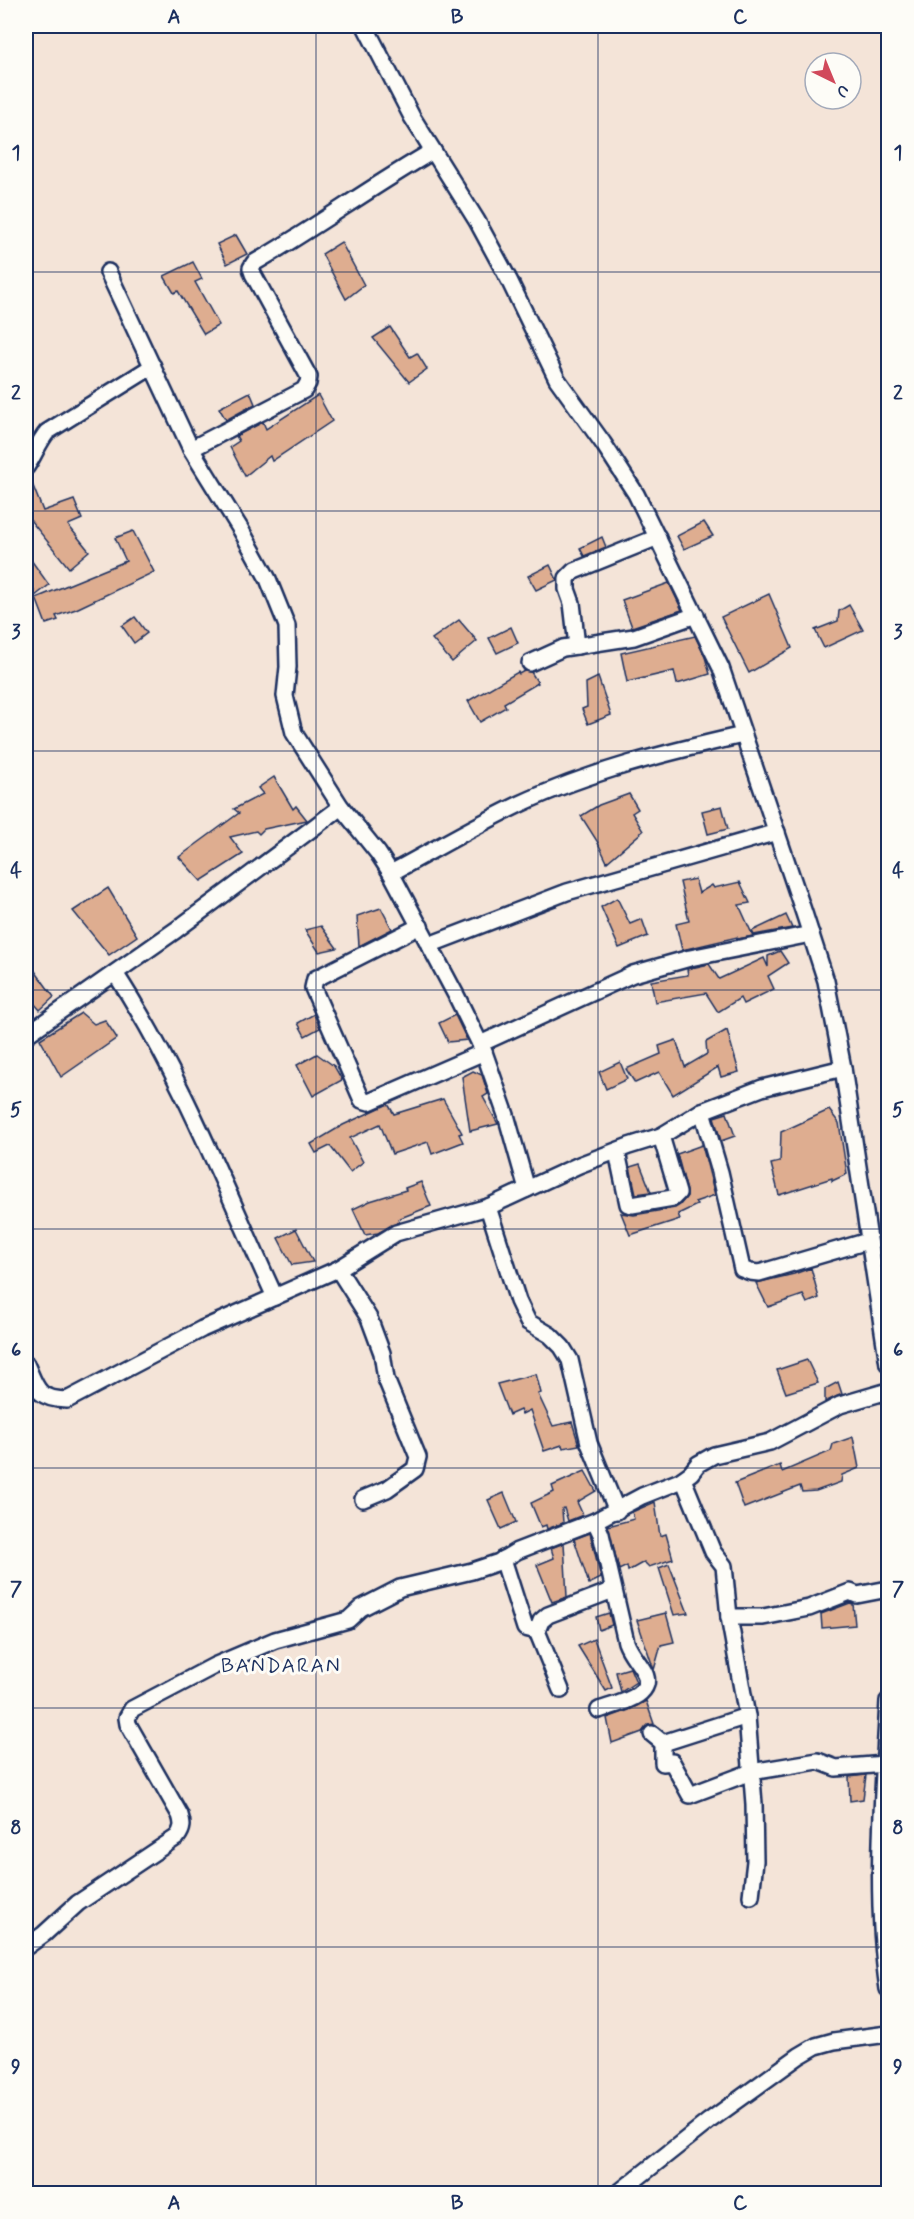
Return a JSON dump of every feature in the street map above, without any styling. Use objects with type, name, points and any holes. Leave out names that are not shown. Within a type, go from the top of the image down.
[{"type":"street","points":[[365,26],[412,117],[477,221],[509,280],[557,379],[625,477],[658,537],[721,668],[826,981],[843,1068],[888,1364]]},
{"type":"street","points":[[191,448],[304,390],[309,383],[309,377],[253,274],[251,268],[254,263],[291,242],[378,182],[433,151]]},
{"type":"street","points":[[108,272],[191,448],[268,579],[287,626],[288,667],[285,696],[294,733],[341,807],[378,853],[420,926],[482,1048],[506,1115],[527,1189]]},
{"type":"street","points":[[26,467],[47,432],[153,366]]},
{"type":"street","points":[[577,646],[567,578],[574,571],[658,537]]},
{"type":"street","points":[[530,663],[563,648],[634,637],[696,615]]},
{"type":"street","points":[[391,873],[520,804],[619,767],[673,751],[744,735]]},
{"type":"street","points":[[26,1035],[115,973],[341,807]]},
{"type":"street","points":[[429,945],[567,892],[777,832]]},
{"type":"street","points":[[420,926],[315,979],[313,983],[313,988],[362,1100],[369,1102],[633,974],[690,958],[811,934]]},
{"type":"street","points":[[115,973],[140,1011],[198,1125],[275,1297]]},
{"type":"street","points":[[26,1364],[39,1392],[52,1400],[67,1400],[202,1329],[339,1269],[396,1233],[488,1207],[579,1166],[661,1136],[702,1112],[762,1088],[843,1068]]},
{"type":"street","points":[[702,1112],[720,1172],[742,1269],[759,1273],[868,1241]]},
{"type":"street","points":[[617,1152],[628,1203],[632,1205],[673,1198],[678,1193],[661,1136]]},
{"type":"street","points":[[488,1207],[518,1301],[528,1322],[550,1335],[562,1347],[570,1360],[589,1443],[617,1511]]},
{"type":"street","points":[[339,1269],[369,1318],[382,1353],[386,1379],[418,1457],[415,1469],[387,1489],[363,1499]]},
{"type":"street","points":[[26,1947],[78,1903],[177,1837],[182,1831],[183,1824],[180,1815],[128,1724],[127,1719],[132,1709],[214,1666],[275,1640],[348,1620],[361,1608],[400,1588],[472,1571],[595,1521],[642,1496],[683,1479],[698,1464],[714,1455],[770,1442],[840,1405],[888,1391]]},
{"type":"street","points":[[683,1479],[713,1552],[724,1566],[729,1617],[747,1716],[755,1861],[751,1896]]},
{"type":"street","points":[[595,1521],[601,1534],[626,1642],[630,1652],[644,1670],[647,1685],[638,1695],[599,1710]]},
{"type":"street","points":[[503,1559],[525,1628],[537,1631]]},
{"type":"street","points":[[729,1617],[763,1617],[809,1608],[849,1592],[856,1595],[888,1589]]},
{"type":"street","points":[[561,1690],[537,1631],[541,1621],[548,1615],[613,1590]]},
{"type":"street","points":[[888,1701],[881,1941],[888,1989]]},
{"type":"street","points":[[747,1716],[658,1739],[663,1763],[672,1762],[690,1795],[751,1772],[819,1761],[836,1768],[885,1764]]},
{"type":"street","points":[[617,2193],[709,2121],[816,2046],[834,2041],[888,2034]]},
{"type":"building","points":[[236,235],[247,254],[227,264],[217,244]]},
{"type":"building","points":[[341,242],[364,285],[346,299],[322,254]]},
{"type":"building","points":[[193,262],[202,279],[195,282],[219,325],[204,334],[178,291],[174,293],[164,276]]},
{"type":"building","points":[[390,327],[410,357],[417,353],[427,369],[409,382],[373,338]]},
{"type":"building","points":[[250,392],[255,404],[226,420],[219,408]]},
{"type":"building","points":[[318,395],[332,421],[272,461],[270,456],[245,476],[230,447],[239,441],[236,436],[263,422],[266,429]]},
{"type":"building","points":[[29,476],[43,511],[74,500],[82,519],[68,525],[89,551],[69,568],[26,515],[26,477]]},
{"type":"building","points":[[704,522],[713,536],[684,549],[677,536]]},
{"type":"building","points":[[133,531],[154,572],[76,609],[56,616],[58,620],[46,624],[36,598],[126,561],[115,538]]},
{"type":"building","points":[[602,537],[606,547],[584,556],[580,548]]},
{"type":"building","points":[[26,553],[49,585],[35,596],[34,591],[26,597]]},
{"type":"building","points":[[550,565],[557,580],[536,590],[528,576]]},
{"type":"building","points":[[669,583],[682,610],[632,627],[622,600]]},
{"type":"building","points":[[769,594],[792,648],[749,673],[721,617]]},
{"type":"building","points":[[849,605],[863,630],[824,648],[815,630],[838,621],[839,611]]},
{"type":"building","points":[[135,617],[147,633],[134,643],[122,626]]},
{"type":"building","points":[[459,620],[477,641],[452,662],[432,639]]},
{"type":"building","points":[[511,627],[518,643],[497,653],[489,638]]},
{"type":"building","points":[[695,636],[710,674],[677,684],[674,671],[627,682],[621,653]]},
{"type":"building","points":[[524,671],[531,672],[538,683],[504,703],[506,707],[480,722],[468,701],[518,672],[519,674]]},
{"type":"building","points":[[598,677],[611,715],[588,724],[582,709],[587,707],[586,683]]},
{"type":"building","points":[[274,777],[293,809],[296,806],[307,820],[264,829],[259,834],[256,831],[230,837],[243,854],[201,881],[179,857],[239,813],[234,809],[263,794],[258,788]]},
{"type":"building","points":[[629,794],[638,809],[632,813],[643,831],[607,862],[581,816],[599,805]]},
{"type":"building","points":[[722,806],[728,829],[708,834],[702,811]]},
{"type":"building","points":[[695,879],[699,893],[712,885],[714,888],[740,882],[750,903],[739,905],[753,936],[738,939],[737,937],[682,950],[676,924],[689,921],[680,882]]},
{"type":"building","points":[[108,888],[137,936],[109,955],[73,911]]},
{"type":"building","points":[[617,898],[630,924],[642,919],[648,936],[619,948],[601,907]]},
{"type":"building","points":[[381,908],[392,929],[359,946],[357,916]]},
{"type":"building","points":[[786,915],[792,928],[754,935],[752,931]]},
{"type":"building","points":[[321,926],[337,948],[319,952],[305,930]]},
{"type":"building","points":[[780,951],[788,963],[768,976],[774,989],[743,1004],[740,998],[718,1012],[706,993],[655,1002],[651,981],[688,975],[687,969],[709,964],[719,979],[764,958],[768,967],[768,956]]},
{"type":"building","points":[[35,971],[54,997],[40,1010],[26,994],[26,977]]},
{"type":"building","points":[[81,1013],[94,1024],[105,1020],[117,1038],[61,1077],[40,1039]]},
{"type":"building","points":[[314,1014],[320,1028],[305,1036],[298,1023]]},
{"type":"building","points":[[455,1015],[467,1040],[448,1042],[439,1023]]},
{"type":"building","points":[[727,1030],[739,1072],[721,1077],[718,1067],[673,1095],[659,1072],[635,1083],[626,1069],[661,1054],[659,1046],[676,1040],[685,1067],[707,1054],[706,1042]]},
{"type":"building","points":[[317,1054],[334,1066],[342,1080],[313,1096],[297,1065]]},
{"type":"building","points":[[620,1062],[627,1079],[606,1089],[599,1072]]},
{"type":"building","points":[[473,1071],[482,1075],[488,1094],[483,1097],[498,1124],[470,1131],[462,1077]]},
{"type":"building","points":[[443,1099],[462,1133],[459,1134],[463,1142],[432,1154],[428,1142],[392,1154],[380,1124],[350,1138],[363,1162],[350,1172],[330,1146],[316,1153],[311,1144],[343,1125],[388,1104],[394,1114]]},
{"type":"building","points":[[829,1110],[839,1123],[847,1174],[832,1181],[832,1178],[779,1195],[771,1164],[780,1162],[781,1132]]},
{"type":"building","points":[[727,1113],[735,1136],[721,1141],[714,1117]]},
{"type":"building","points":[[702,1145],[715,1195],[695,1202],[697,1205],[678,1214],[680,1219],[630,1235],[621,1213],[634,1215],[675,1208],[680,1205],[687,1196],[687,1191],[677,1154]]},
{"type":"building","points":[[640,1164],[651,1192],[636,1194],[630,1167]]},
{"type":"building","points":[[421,1182],[431,1206],[398,1219],[399,1222],[378,1233],[365,1235],[353,1209],[406,1190],[405,1188]]},
{"type":"building","points":[[296,1229],[313,1262],[292,1265],[278,1238]]},
{"type":"building","points":[[811,1268],[819,1298],[807,1303],[803,1295],[768,1307],[756,1283]]},
{"type":"building","points":[[807,1360],[818,1383],[786,1393],[777,1370]]},
{"type":"building","points":[[536,1374],[541,1393],[538,1394],[553,1426],[572,1422],[579,1445],[563,1448],[562,1445],[544,1451],[530,1410],[522,1414],[520,1410],[509,1415],[497,1384]]},
{"type":"building","points":[[838,1382],[842,1394],[825,1402],[825,1389]]},
{"type":"building","points":[[853,1437],[859,1468],[842,1475],[841,1482],[816,1491],[802,1492],[800,1486],[744,1508],[735,1483],[780,1465],[782,1472],[831,1451],[833,1444]]},
{"type":"building","points":[[585,1471],[596,1491],[577,1502],[583,1515],[568,1521],[564,1508],[562,1509],[563,1523],[547,1529],[546,1525],[541,1527],[531,1503],[554,1492],[552,1486]]},
{"type":"building","points":[[504,1493],[516,1522],[501,1529],[488,1500]]},
{"type":"building","points":[[655,1502],[660,1536],[666,1534],[673,1559],[649,1567],[644,1562],[628,1571],[627,1566],[619,1570],[608,1526],[634,1519],[632,1512]]},
{"type":"building","points":[[590,1533],[601,1578],[589,1584],[574,1539]]},
{"type":"building","points":[[564,1543],[567,1597],[552,1602],[537,1565],[554,1558],[551,1548]]},
{"type":"building","points":[[669,1564],[688,1613],[674,1615],[659,1568]]},
{"type":"building","points":[[850,1603],[853,1604],[855,1625],[822,1628],[821,1614]]},
{"type":"building","points":[[609,1613],[612,1625],[599,1630],[596,1617]]},
{"type":"building","points":[[666,1613],[674,1642],[661,1645],[654,1670],[637,1620]]},
{"type":"building","points":[[594,1639],[612,1688],[606,1691],[578,1646]]},
{"type":"building","points":[[630,1668],[636,1682],[621,1692],[616,1672]]},
{"type":"building","points":[[646,1701],[654,1724],[648,1725],[642,1732],[612,1743],[607,1718]]},
{"type":"building","points":[[866,1775],[863,1799],[850,1801],[849,1777]]},
{"type":"district","name":"BANDARAN","points":[[281,1666]]}]
